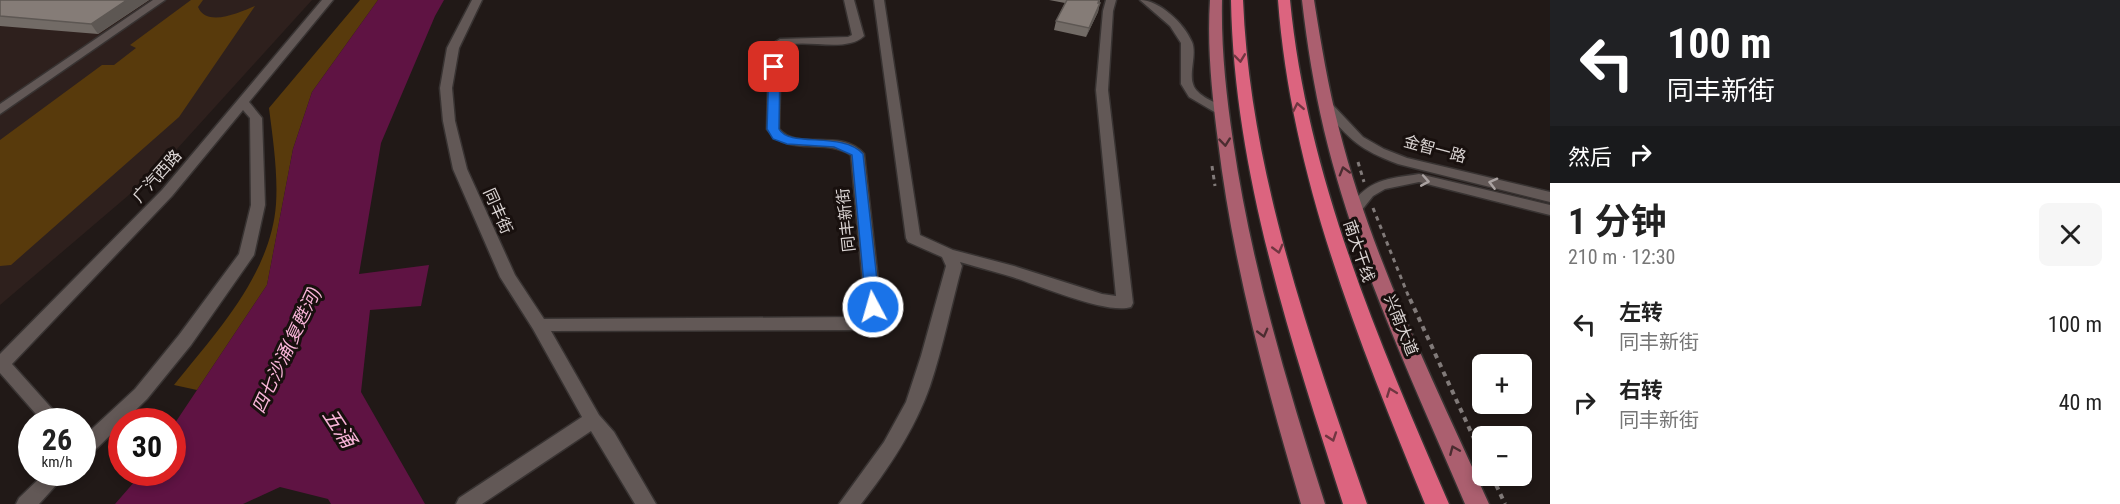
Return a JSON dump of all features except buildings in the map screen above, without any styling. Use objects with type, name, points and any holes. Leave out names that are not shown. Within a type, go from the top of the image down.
[{"type":"highway","points":[[1237,0],[1240,54],[1249,128],[1262,188],[1315,385],[1355,504]]},
{"type":"highway","name":"南大干线","points":[[1284,0],[1286,44],[1303,132],[1320,196],[1352,290],[1437,504]]},
{"type":"main road","points":[[1216,0],[1215,38],[1230,181],[1253,294],[1289,427],[1314,504]]},
{"type":"main road","name":"兴南大道","points":[[1308,0],[1312,35],[1345,177],[1418,369],[1477,504]]},
{"type":"street","points":[[0,110],[160,0]]},
{"type":"street","name":"广汽西路","points":[[1,364],[167,193],[328,0]]},
{"type":"street","name":"同丰街","points":[[477,0],[453,48],[446,88],[449,121],[460,169],[508,277],[646,504]]},
{"type":"street","name":"同丰新街","points":[[539,325],[850,324],[868,322],[873,307],[857,154],[848,147],[835,143],[787,141],[777,136],[773,129],[775,46],[780,42],[850,40],[858,36],[849,0]]},
{"type":"street","points":[[879,0],[913,238],[948,254],[1009,270],[1101,300],[1125,303],[1101,78],[1111,0]]},
{"type":"street","points":[[1145,0],[1174,24],[1187,43],[1187,84],[1193,94],[1222,111]]},
{"type":"street","points":[[96,437],[141,394],[185,340],[246,255],[258,205],[258,194],[256,118],[243,102]]},
{"type":"street","name":"金智一路","points":[[1327,106],[1358,140],[1379,152],[1404,161],[1550,196]]},
{"type":"street","name":"金智一路","points":[[1356,208],[1368,193],[1381,185],[1419,178],[1550,210]]},
{"type":"street","points":[[849,504],[871,478],[897,436],[920,388],[954,267],[948,254]]},
{"type":"street","points":[[1,364],[42,408]]},
{"type":"street","points":[[469,502],[593,420]]},
{"type":"street","points":[[26,504],[45,486]]},
{"type":"path","points":[[1358,161],[1389,252],[1472,435]]},
{"type":"path","points":[[1496,486],[1505,504]]},
{"type":"shaded area","points":[[0,0],[312,0],[157,171],[0,305]]},
{"type":"shaded area","points":[[191,0],[203,0],[198,7],[209,17],[224,17],[255,6],[179,117],[11,265],[0,266],[0,140],[102,65],[114,65],[136,48],[130,45]]},
{"type":"shaded area","points":[[360,0],[378,0],[312,92],[293,149],[267,285],[197,390],[174,385],[239,301],[264,254],[272,230],[276,204],[275,156],[269,108]]},
{"type":"water","points":[[378,0],[444,0],[381,143],[359,274],[429,265],[421,306],[370,310],[361,392],[425,504],[331,504],[328,499],[280,487],[243,504],[115,504],[131,486],[186,486],[185,408],[267,285],[293,149],[312,92]]},
{"type":"route","points":[[774,67],[773,129],[777,136],[787,141],[835,143],[848,147],[857,154],[873,307]]},
{"type":"water label","name":"四七沙涌(复甦河)","points":[[286,350]]},
{"type":"water label","name":"五涌","points":[[339,428]]}]
